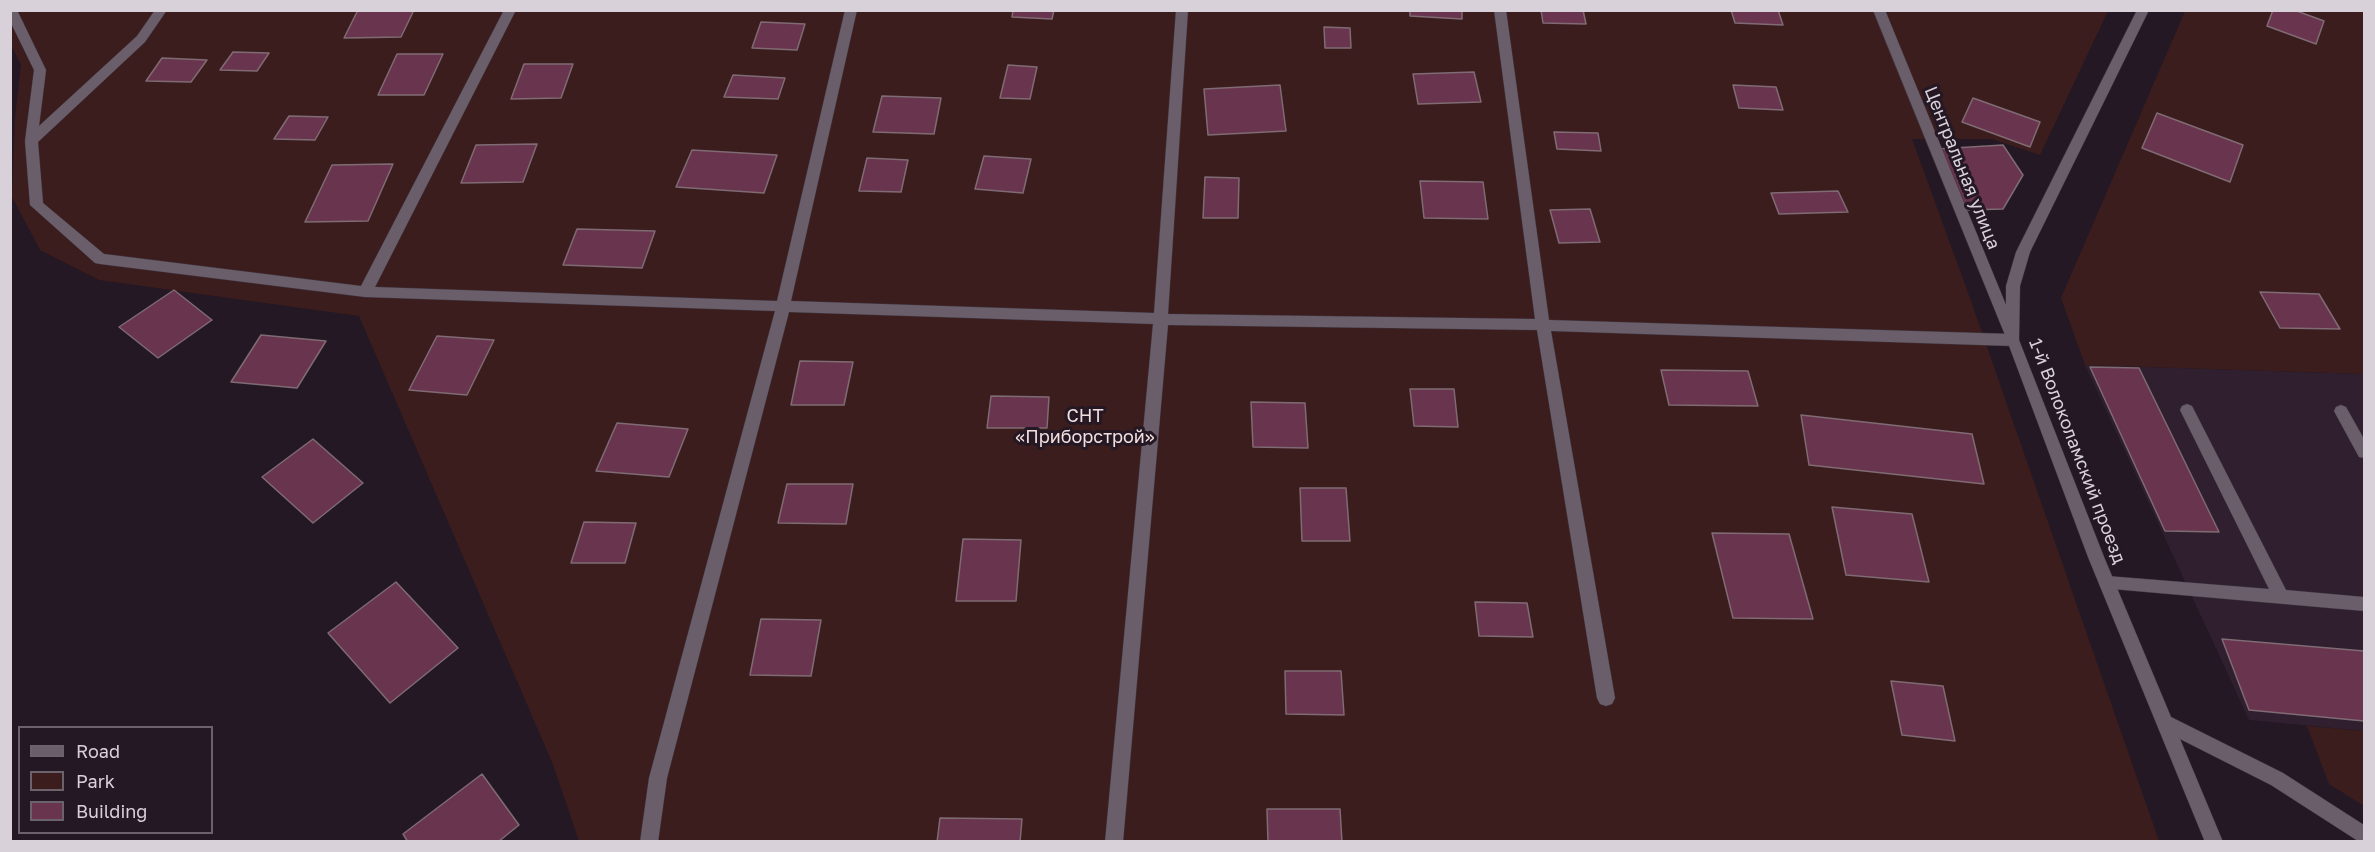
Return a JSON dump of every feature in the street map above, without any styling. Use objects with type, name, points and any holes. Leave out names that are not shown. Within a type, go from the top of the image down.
[{"type":"street","points":[[11,10],[40,70],[31,141],[37,205],[100,259],[365,292],[1161,320],[1544,325],[2012,340]]},
{"type":"street","points":[[31,141],[141,39],[161,10]]},
{"type":"street","points":[[365,292],[510,10]]},
{"type":"street","points":[[649,842],[658,778],[783,306],[851,10]]},
{"type":"street","points":[[1114,842],[1161,320],[1182,10]]},
{"type":"street","points":[[1500,10],[1544,325],[1606,698]]},
{"type":"street","name":"Центральная улица","points":[[1879,10],[2012,340]]},
{"type":"street","name":"1-й Волоколамский проезд","points":[[2143,10],[2023,252],[2013,286],[2012,340],[2107,583],[2214,842]]},
{"type":"street","points":[[2187,410],[2281,597]]},
{"type":"street","points":[[2341,411],[2364,453]]},
{"type":"street","points":[[2107,583],[2364,604]]},
{"type":"street","points":[[2166,723],[2277,779],[2364,835]]},
{"type":"shaded area","points":[[2085,365],[2364,374],[2364,731],[2249,720]]},
{"type":"green space","name":"СНТ «Приборстрой»","points":[[10,11],[2108,11],[2040,155],[1992,139],[1912,139],[1971,301],[2159,841],[579,841],[552,762],[359,316],[99,280],[40,250],[12,197],[15,117],[21,65],[11,45]]},
{"type":"green space","points":[[2185,11],[2364,11],[2364,374],[2085,365],[2061,298]]},
{"type":"green space","points":[[2307,726],[2364,731],[2364,806],[2329,784]]},
{"type":"building","points":[[358,10],[414,10],[401,37],[344,38]]},
{"type":"building","points":[[1013,10],[1054,10],[1052,19],[1012,17]]},
{"type":"building","points":[[1410,10],[1462,10],[1462,19],[1410,16]]},
{"type":"building","points":[[1541,10],[1583,10],[1586,24],[1543,23]]},
{"type":"building","points":[[1731,10],[1778,10],[1783,25],[1735,23]]},
{"type":"building","points":[[2273,10],[2294,10],[2324,21],[2316,44],[2267,26]]},
{"type":"building","points":[[761,22],[805,24],[797,50],[752,48]]},
{"type":"building","points":[[1324,27],[1350,28],[1351,48],[1325,48]]},
{"type":"building","points":[[233,52],[269,53],[257,71],[220,70]]},
{"type":"building","points":[[397,54],[443,54],[424,95],[378,95]]},
{"type":"building","points":[[162,58],[207,60],[191,82],[146,81]]},
{"type":"building","points":[[524,64],[573,64],[561,98],[511,99]]},
{"type":"building","points":[[1008,65],[1037,67],[1030,99],[1000,98]]},
{"type":"building","points":[[1474,72],[1481,102],[1418,104],[1413,74]]},
{"type":"building","points":[[733,75],[785,78],[778,99],[724,97]]},
{"type":"building","points":[[1280,85],[1286,131],[1208,135],[1204,89]]},
{"type":"building","points":[[1733,85],[1776,87],[1783,110],[1739,108]]},
{"type":"building","points":[[882,96],[941,98],[934,134],[873,132]]},
{"type":"building","points":[[1973,98],[2040,122],[2030,147],[1962,122]]},
{"type":"building","points":[[2157,113],[2243,145],[2230,182],[2142,148]]},
{"type":"building","points":[[289,116],[328,117],[315,140],[274,139]]},
{"type":"building","points":[[1554,132],[1598,133],[1601,151],[1557,149]]},
{"type":"building","points":[[537,144],[523,182],[461,183],[476,145]]},
{"type":"building","points":[[2003,145],[2023,175],[2003,209],[1967,210],[1937,149]]},
{"type":"building","points":[[692,150],[777,155],[764,193],[676,187]]},
{"type":"building","points":[[984,156],[1031,159],[1023,193],[975,189]]},
{"type":"building","points":[[867,158],[908,160],[901,192],[859,191]]},
{"type":"building","points":[[393,164],[368,221],[305,222],[332,165]]},
{"type":"building","points":[[1205,177],[1239,178],[1238,218],[1203,218]]},
{"type":"building","points":[[1420,181],[1483,182],[1488,219],[1424,218]]},
{"type":"building","points":[[1838,191],[1848,212],[1779,214],[1771,193]]},
{"type":"building","points":[[1590,209],[1600,242],[1559,243],[1550,210]]},
{"type":"building","points":[[577,229],[655,231],[642,268],[563,265]]},
{"type":"building","points":[[174,290],[212,320],[158,358],[119,327]]},
{"type":"building","points":[[2260,292],[2319,294],[2340,329],[2280,328]]},
{"type":"building","points":[[261,335],[326,341],[297,388],[231,382]]},
{"type":"building","points":[[437,336],[494,340],[467,395],[409,390]]},
{"type":"building","points":[[800,361],[853,362],[844,405],[791,405]]},
{"type":"building","points":[[2090,367],[2139,368],[2219,532],[2165,531]]},
{"type":"building","points":[[1661,370],[1748,371],[1758,406],[1669,405]]},
{"type":"building","points":[[1410,389],[1454,389],[1458,427],[1414,426]]},
{"type":"building","points":[[991,396],[1049,397],[1047,428],[987,428]]},
{"type":"building","points":[[1251,402],[1305,403],[1308,448],[1253,447]]},
{"type":"building","points":[[1801,415],[1972,434],[1984,484],[1809,465]]},
{"type":"building","points":[[617,423],[688,429],[669,477],[596,471]]},
{"type":"building","points":[[313,439],[363,483],[313,523],[262,477]]},
{"type":"building","points":[[787,484],[853,484],[846,524],[778,523]]},
{"type":"building","points":[[1300,488],[1346,488],[1350,541],[1302,541]]},
{"type":"building","points":[[1832,507],[1912,514],[1929,582],[1846,575]]},
{"type":"building","points":[[584,522],[636,523],[625,563],[571,563]]},
{"type":"building","points":[[1712,533],[1789,534],[1813,619],[1733,618]]},
{"type":"building","points":[[963,539],[1021,540],[1016,601],[956,601]]},
{"type":"building","points":[[396,582],[458,648],[390,703],[328,633]]},
{"type":"building","points":[[1475,602],[1527,603],[1533,637],[1479,636]]},
{"type":"building","points":[[761,619],[821,620],[811,676],[750,675]]},
{"type":"building","points":[[2222,639],[2364,651],[2364,721],[2249,710]]},
{"type":"building","points":[[1285,671],[1341,671],[1344,715],[1286,714]]},
{"type":"building","points":[[1891,681],[1943,686],[1955,741],[1902,735]]},
{"type":"building","points":[[482,774],[519,825],[498,842],[408,842],[403,834]]},
{"type":"building","points":[[1267,809],[1340,809],[1342,842],[1268,842]]},
{"type":"building","points":[[940,818],[1022,819],[1020,842],[937,842]]}]
